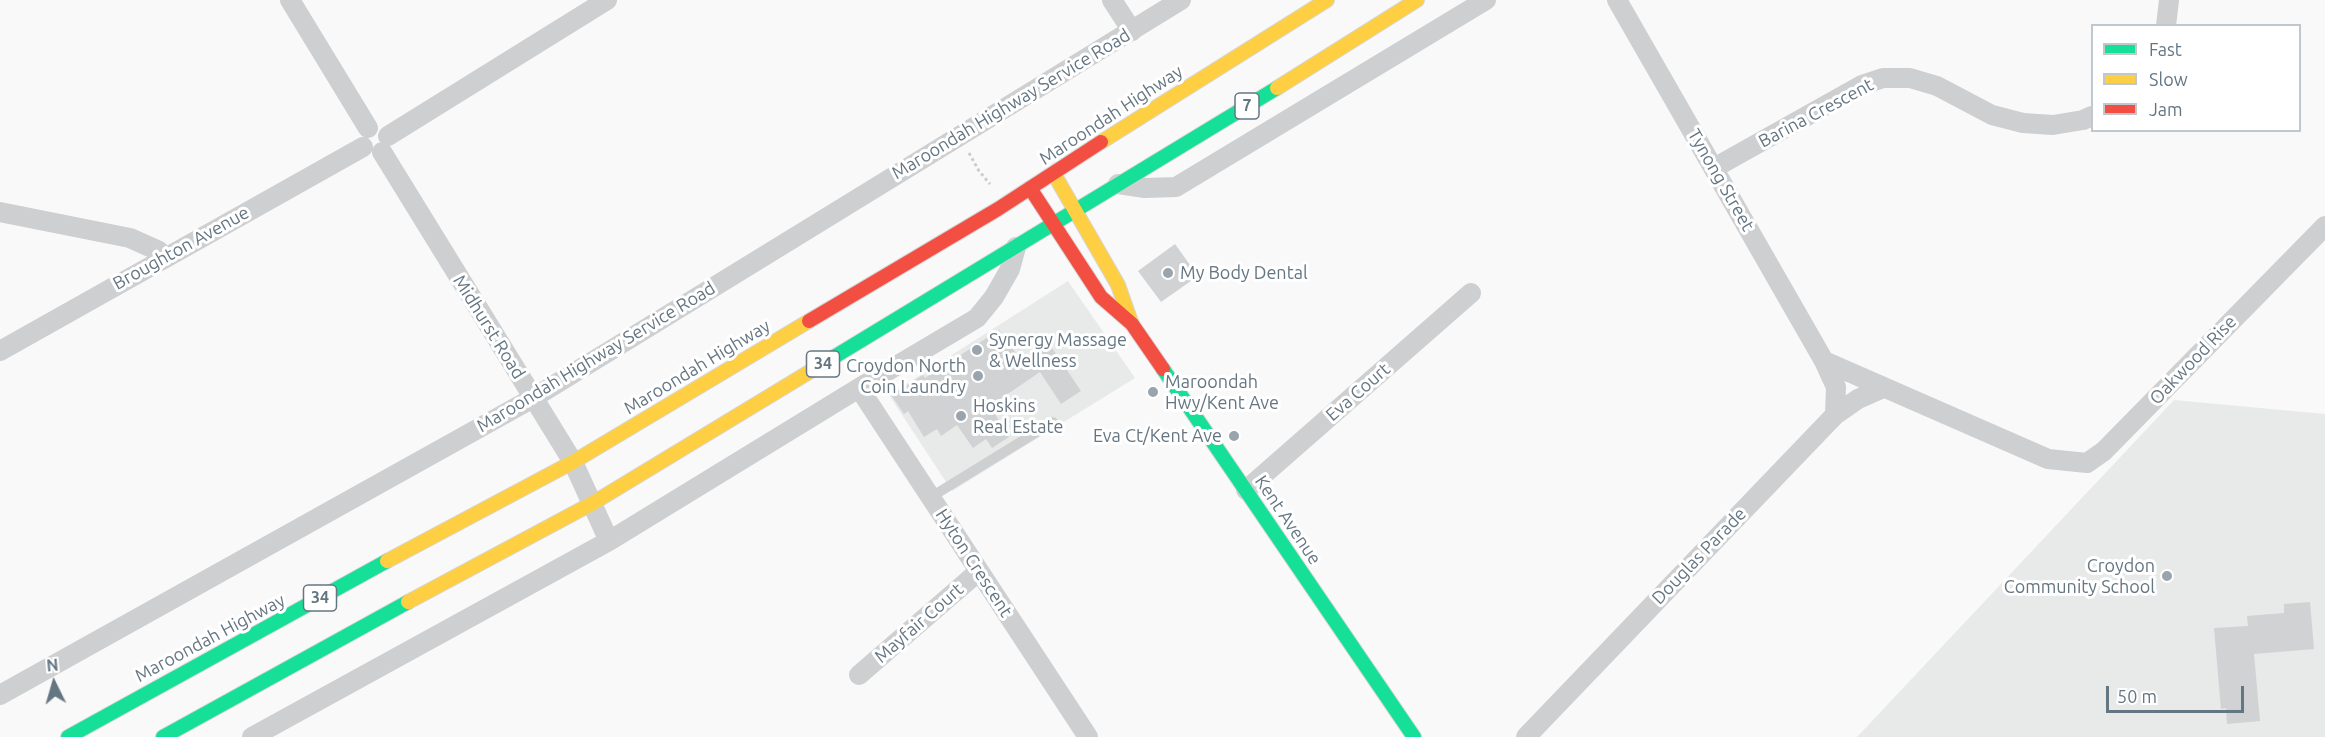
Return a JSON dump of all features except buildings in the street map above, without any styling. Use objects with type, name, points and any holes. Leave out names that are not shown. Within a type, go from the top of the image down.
[{"type":"main road","name":"Maroondah Highway","points":[[68,737],[398,555],[573,462],[1054,174],[1190,85],[1327,0]]},
{"type":"main road","name":"7","points":[[1076,210],[1350,44],[1417,0]]},
{"type":"main road","name":"Kent Avenue","points":[[1054,174],[1118,285],[1132,324]]},
{"type":"main road","name":"Kent Avenue","points":[[1030,188],[1101,297],[1132,324],[1414,737]]},
{"type":"main road","name":"34","points":[[163,737],[424,592],[593,503],[1076,210]]},
{"type":"street","name":"Midhurst Road","points":[[290,0],[573,462],[609,541]]},
{"type":"street","name":"Broughton Avenue","points":[[0,351],[375,141],[607,0]]},
{"type":"street","points":[[1112,0],[1132,31]]},
{"type":"street","name":"Maroondah Highway Service Road","points":[[0,694],[533,398],[1181,0]]},
{"type":"street","points":[[1118,184],[1145,188],[1176,187],[1486,0]]},
{"type":"street","name":"Tynong Street","points":[[1617,0],[1824,361],[1836,387],[1834,415]]},
{"type":"street","points":[[2166,24],[2169,0]]},
{"type":"street","name":"Barina Crescent","points":[[1714,168],[1863,85],[1883,78],[1910,78],[1937,86],[1992,115],[2023,123],[2053,125],[2091,116]]},
{"type":"street","points":[[0,212],[130,238],[159,251],[164,258]]},
{"type":"street","name":"Oakwood Rise","points":[[1883,388],[2048,459],[2087,463],[2104,451],[2325,226]]},
{"type":"street","points":[[252,737],[609,541],[977,318],[994,297],[1010,269],[1016,247]]},
{"type":"street","name":"Eva Court","points":[[1246,490],[1471,293]]},
{"type":"street","points":[[1824,361],[1883,388]]},
{"type":"street","name":"Hyton Crescent","points":[[859,388],[1088,737]]},
{"type":"street","name":"Douglas Parade","points":[[1526,737],[1834,415],[1858,399],[1883,388]]},
{"type":"street","name":"Mayfair Court","points":[[859,675],[978,572]]},
{"type":"lane","points":[[931,497],[1053,422]]},
{"type":"path","points":[[961,135],[970,158],[991,185]]},
{"type":"shaded area","points":[[1068,281],[1135,378],[952,491],[889,395]]},
{"type":"shaded area","name":"Croydon Community School","points":[[2174,400],[2325,414],[2325,737],[1857,737]]},
{"type":"traffic: fast","points":[[829,360],[1277,88]]},
{"type":"traffic: fast","points":[[1163,369],[1414,737]]},
{"type":"traffic: fast","points":[[68,737],[387,561]]},
{"type":"traffic: fast","points":[[163,737],[408,602]]},
{"type":"traffic: slow","points":[[1101,142],[1327,0]]},
{"type":"traffic: slow","points":[[1277,88],[1417,0]]},
{"type":"traffic: slow","points":[[1054,174],[1118,285],[1131,322]]},
{"type":"traffic: slow","points":[[387,561],[573,462],[809,321]]},
{"type":"traffic: slow","points":[[408,602],[593,503],[829,360]]},
{"type":"traffic: jam","points":[[809,321],[998,209],[1101,142]]},
{"type":"traffic: jam","points":[[1030,188],[1101,297],[1132,324],[1163,369]]},
{"type":"place","name":"My Body Dental","points":[[1168,273]]},
{"type":"place","name":"Synergy Massage & Wellness","points":[[977,350]]},
{"type":"place","name":"Croydon North Coin Laundry","points":[[978,376]]},
{"type":"place","name":"Maroondah Hwy/Kent Ave","points":[[1153,392]]},
{"type":"place","name":"Hoskins Real Estate","points":[[961,416]]},
{"type":"place","name":"Eva Ct/Kent Ave","points":[[1234,436]]},
{"type":"place","name":"Croydon Community School","points":[[2167,576]]}]
